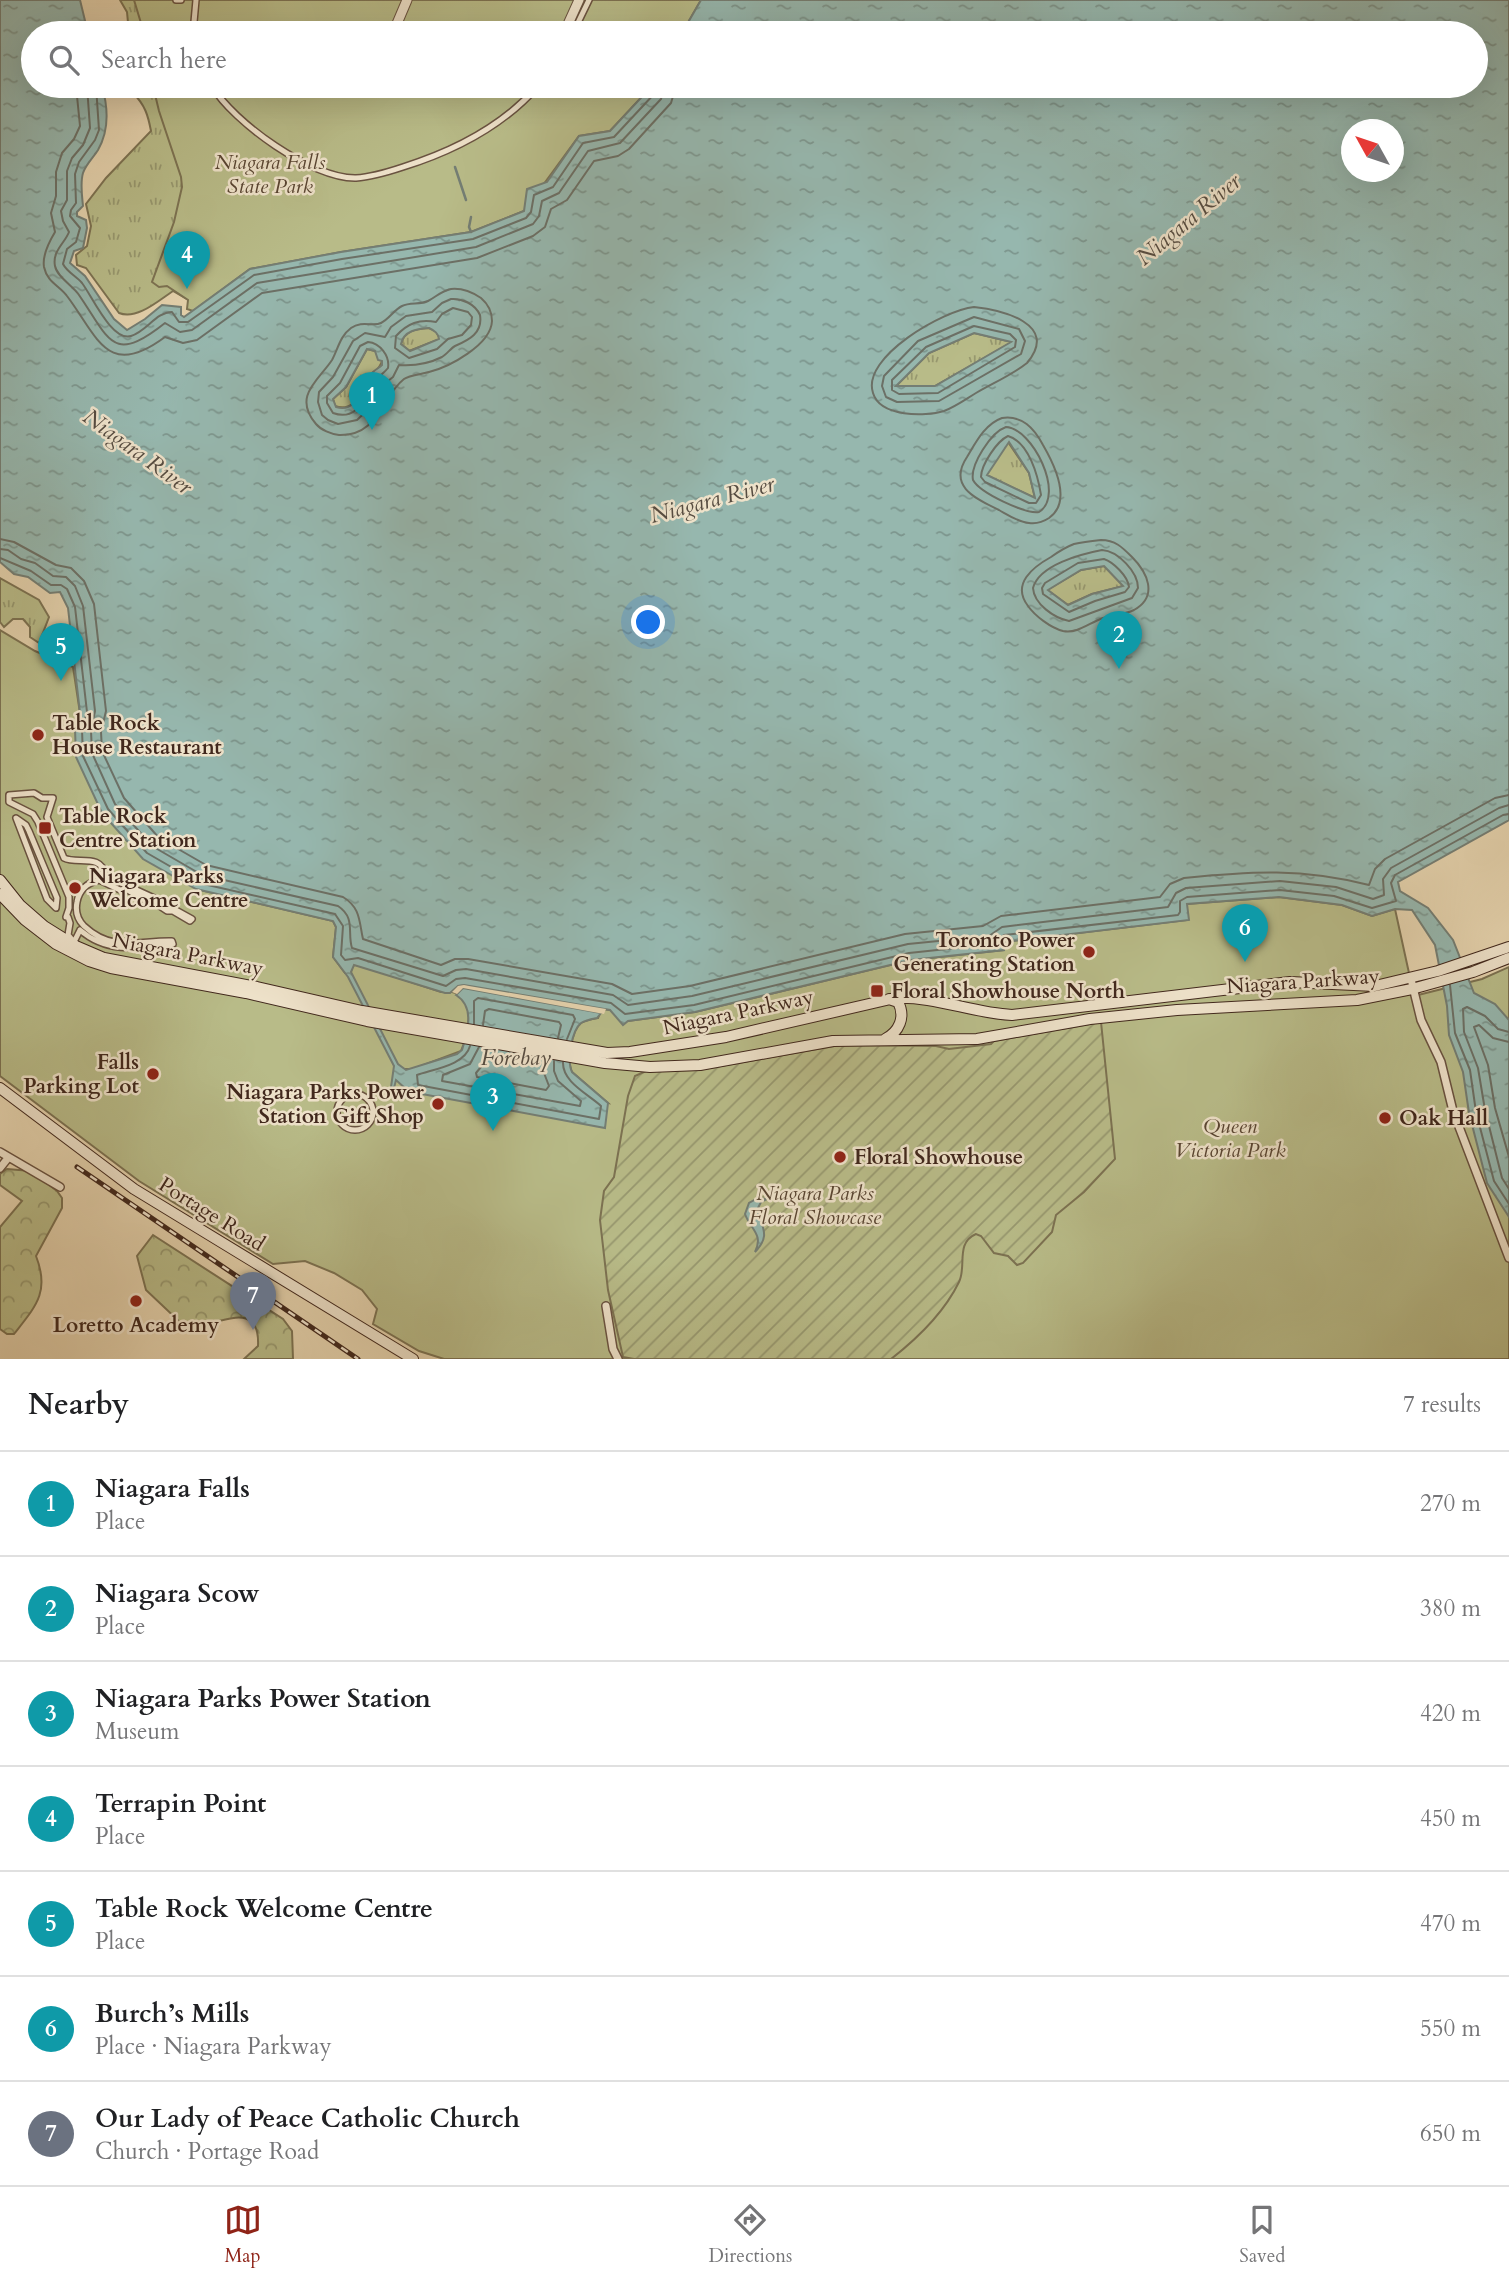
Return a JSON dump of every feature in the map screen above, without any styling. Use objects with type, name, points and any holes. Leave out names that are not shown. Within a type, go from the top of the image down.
[{"type":"main road","name":"Niagara Parkway","points":[[0,880],[20,905],[44,926],[97,956],[257,987],[362,1011],[381,1023],[462,1033]]},
{"type":"main road","name":"Niagara Parkway","points":[[0,894],[36,930],[61,948],[89,961],[121,971],[641,1067],[681,1067],[716,1063],[819,1043],[977,1039],[1122,1015],[1241,1004],[1345,1001],[1509,958]]},
{"type":"main road","name":"Niagara Parkway","points":[[1471,967],[1509,947]]},
{"type":"main road","name":"Niagara Parkway","points":[[574,1053],[630,1052],[726,1037],[889,999],[923,998],[989,1013],[1012,1015],[1290,982],[1358,986],[1411,984]]},
{"type":"main road","points":[[881,1040],[894,1034],[902,1016],[898,1002],[889,999]]},
{"type":"main road","name":"Portage Road","points":[[0,1088],[134,1189],[413,1359]]},
{"type":"street","points":[[176,0],[181,0]]},
{"type":"street","points":[[194,21],[195,0]]},
{"type":"street","points":[[398,21],[407,0]]},
{"type":"street","points":[[569,21],[579,0]]},
{"type":"street","points":[[579,21],[589,0]]},
{"type":"street","points":[[222,98],[241,120],[275,145],[320,169],[354,178],[385,173],[426,160],[457,146],[509,114],[526,98]]},
{"type":"street","points":[[34,793],[42,798],[54,798],[47,817],[64,858],[69,861],[86,859],[96,862],[104,869],[106,876],[155,898],[191,919],[190,921],[173,911],[167,911],[126,889],[120,890],[99,880],[84,887],[78,897],[76,911],[80,923],[94,935],[118,944],[147,943],[152,940],[172,941],[173,944],[110,947],[94,941],[80,930],[74,942],[70,938],[70,923],[66,917],[69,897],[53,857],[33,814],[10,804],[9,795],[34,793]]},
{"type":"street","points":[[16,818],[23,822],[29,831],[57,898],[56,908],[47,899],[21,838],[16,818]]},
{"type":"street","points":[[1411,984],[1421,1020],[1441,1062],[1453,1111],[1509,1258]]},
{"type":"street","points":[[348,1096],[362,1096],[371,1104],[373,1115],[367,1126],[350,1130],[340,1124],[337,1107],[348,1096]]},
{"type":"street","points":[[0,1152],[60,1187]]},
{"type":"street","points":[[0,1168],[8,1158]]},
{"type":"street","points":[[606,1306],[613,1349],[618,1359]]},
{"type":"green space","points":[[120,0],[168,0],[175,21],[128,21],[127,12]]},
{"type":"green space","points":[[134,0],[701,0],[689,21],[140,21]]},
{"type":"green space","points":[[137,98],[182,98],[187,299],[173,291],[140,312],[126,314],[119,313],[86,268],[77,265],[76,255],[87,246],[91,226],[86,204],[106,178],[151,131]]},
{"type":"green space","name":"Niagara Falls State Park","points":[[156,98],[641,98],[610,131],[579,136],[524,211],[471,232],[250,269],[193,311],[187,309],[188,300],[167,286],[159,287],[152,282],[174,222],[182,187]]},
{"type":"green space","points":[[429,328],[436,331],[440,339],[409,351],[401,344],[408,333]]},
{"type":"green space","points":[[974,333],[1012,342],[935,386],[895,387],[929,353]]},
{"type":"green space","points":[[367,349],[375,351],[382,361],[380,366],[352,404],[347,407],[335,406],[333,399],[346,387]]},
{"type":"green space","points":[[1008,442],[1029,473],[1035,498],[986,475]]},
{"type":"green space","points":[[1104,566],[1124,586],[1092,594],[1068,605],[1047,590],[1081,570]]},
{"type":"green space","points":[[0,578],[39,600],[49,617],[39,643],[30,637],[30,627],[23,619],[13,619],[4,627],[0,622]]},
{"type":"green space","name":"Queen Victoria Park","points":[[0,630],[35,651],[73,667],[80,713],[75,729],[196,889],[333,921],[336,927],[333,957],[345,973],[351,972],[352,966],[356,964],[441,992],[460,995],[468,1008],[468,1026],[461,1051],[413,1069],[403,1069],[401,1073],[608,1103],[572,1072],[570,1061],[572,1039],[578,1027],[583,1022],[598,1018],[602,1009],[610,1010],[628,1021],[695,1012],[911,960],[1004,950],[1003,942],[1188,920],[1186,904],[1279,897],[1342,905],[1372,916],[1395,909],[1414,996],[1482,979],[1509,967],[1509,1359],[444,1359],[419,1351],[373,1324],[377,1309],[362,1290],[334,1273],[305,1261],[273,1264],[139,1181],[0,1076]]},
{"type":"green space","name":"Niagara Parks Floral Showcase","points":[[1101,1022],[1115,1159],[1084,1192],[1056,1215],[1052,1232],[1023,1263],[1017,1265],[1008,1256],[994,1253],[981,1236],[976,1234],[970,1238],[964,1249],[959,1282],[946,1304],[930,1324],[891,1359],[623,1357],[608,1290],[600,1220],[604,1191],[614,1177],[628,1096],[635,1076],[646,1071],[698,1070],[840,1045],[936,1046],[949,1049],[991,1044],[994,1041]]},
{"type":"green space","points":[[7,1169],[31,1171],[62,1198],[62,1208],[36,1256],[42,1279],[38,1298],[14,1334],[7,1334],[0,1329],[0,1227],[22,1201],[0,1185],[0,1174]]},
{"type":"green space","points":[[153,1235],[283,1319],[292,1331],[293,1359],[244,1359],[258,1346],[257,1333],[249,1320],[234,1318],[206,1324],[183,1325],[146,1290],[137,1256]]},
{"type":"water","points":[[0,0],[80,0],[85,21],[21,21],[21,98],[104,98],[106,127],[102,143],[83,173],[83,206],[77,212],[77,216],[86,220],[83,248],[74,251],[70,263],[85,276],[114,319],[127,330],[162,305],[181,307],[181,315],[184,317],[250,269],[471,232],[524,211],[527,189],[547,182],[579,136],[610,131],[641,98],[1488,98],[1488,21],[689,21],[701,0],[1509,0],[1509,820],[1398,882],[1400,891],[1428,908],[1453,940],[1474,993],[1495,1004],[1509,1020],[1509,1217],[1487,1183],[1469,1113],[1463,1072],[1449,1035],[1447,1006],[1435,945],[1412,910],[1395,909],[1372,916],[1342,905],[1279,897],[1187,904],[1189,920],[1004,942],[1004,950],[911,960],[695,1012],[628,1021],[623,1025],[610,1010],[464,985],[445,993],[354,965],[351,972],[398,1064],[406,1070],[462,1050],[468,1027],[468,1013],[462,1000],[456,995],[463,988],[601,1013],[597,1018],[583,1022],[578,1027],[572,1039],[570,1061],[572,1072],[608,1103],[605,1128],[422,1094],[406,1089],[396,1080],[394,1088],[391,1087],[394,1066],[348,977],[333,957],[336,927],[333,921],[196,889],[143,859],[102,813],[76,757],[75,729],[80,713],[68,608],[60,592],[50,593],[28,577],[14,574],[0,562]],"holes":[[[431,329],[439,339],[410,351],[401,344],[408,333]],[[974,333],[1011,342],[935,386],[896,386],[929,353]],[[367,349],[375,351],[382,365],[369,377],[355,402],[344,408],[336,407],[333,399],[346,387]],[[1009,442],[1029,473],[1035,498],[987,475]],[[1104,566],[1123,586],[1092,594],[1068,605],[1048,590],[1081,570]]]},
{"type":"water","points":[[758,1198],[767,1199],[761,1202],[758,1208],[764,1235],[755,1252],[757,1236],[745,1214],[749,1203]]},
{"type":"pier","points":[[458,986],[606,1009],[604,1014],[463,988],[457,994],[452,992]]},
{"type":"waterway","points":[[455,167],[466,200]]},
{"type":"waterway","points":[[471,217],[471,232]]},
{"type":"railway","points":[[77,1167],[358,1359]]},
{"type":"place","name":"Terrapin Point","points":[[187,289]]},
{"type":"place","name":"Niagara Falls","points":[[372,430]]},
{"type":"place","name":"Niagara Scow","points":[[1119,669]]},
{"type":"place","name":"Table Rock Welcome Centre","points":[[61,681]]},
{"type":"place","name":"Table Rock House Restaurant","points":[[38,735]]},
{"type":"place","name":"Table Rock Centre Station","points":[[45,828]]},
{"type":"place","name":"Niagara Parks Welcome Centre","points":[[75,888]]},
{"type":"place","name":"Toronto Power Generating Station","points":[[1089,952]]},
{"type":"place","name":"Burch’s Mills","points":[[1245,962]]},
{"type":"place","name":"Floral Showhouse North","points":[[877,991]]},
{"type":"place","name":"Falls Parking Lot","points":[[153,1074]]},
{"type":"place","name":"Niagara Parks Power Station Gift Shop","points":[[438,1104]]},
{"type":"place","name":"Oak Hall","points":[[1385,1118]]},
{"type":"place","name":"Niagara Parks Power Station","points":[[493,1131]]},
{"type":"place","name":"Floral Showhouse","points":[[840,1157]]},
{"type":"place","name":"Loretto Academy","points":[[136,1301]]},
{"type":"place","name":"Our Lady of Peace Catholic Church","points":[[253,1330]]},
{"type":"water label","name":"Niagara River","points":[[1188,219]]},
{"type":"water label","name":"Niagara River","points":[[138,451]]},
{"type":"water label","name":"Niagara River","points":[[712,499]]},
{"type":"water label","name":"Forebay","points":[[516,1057]]}]
